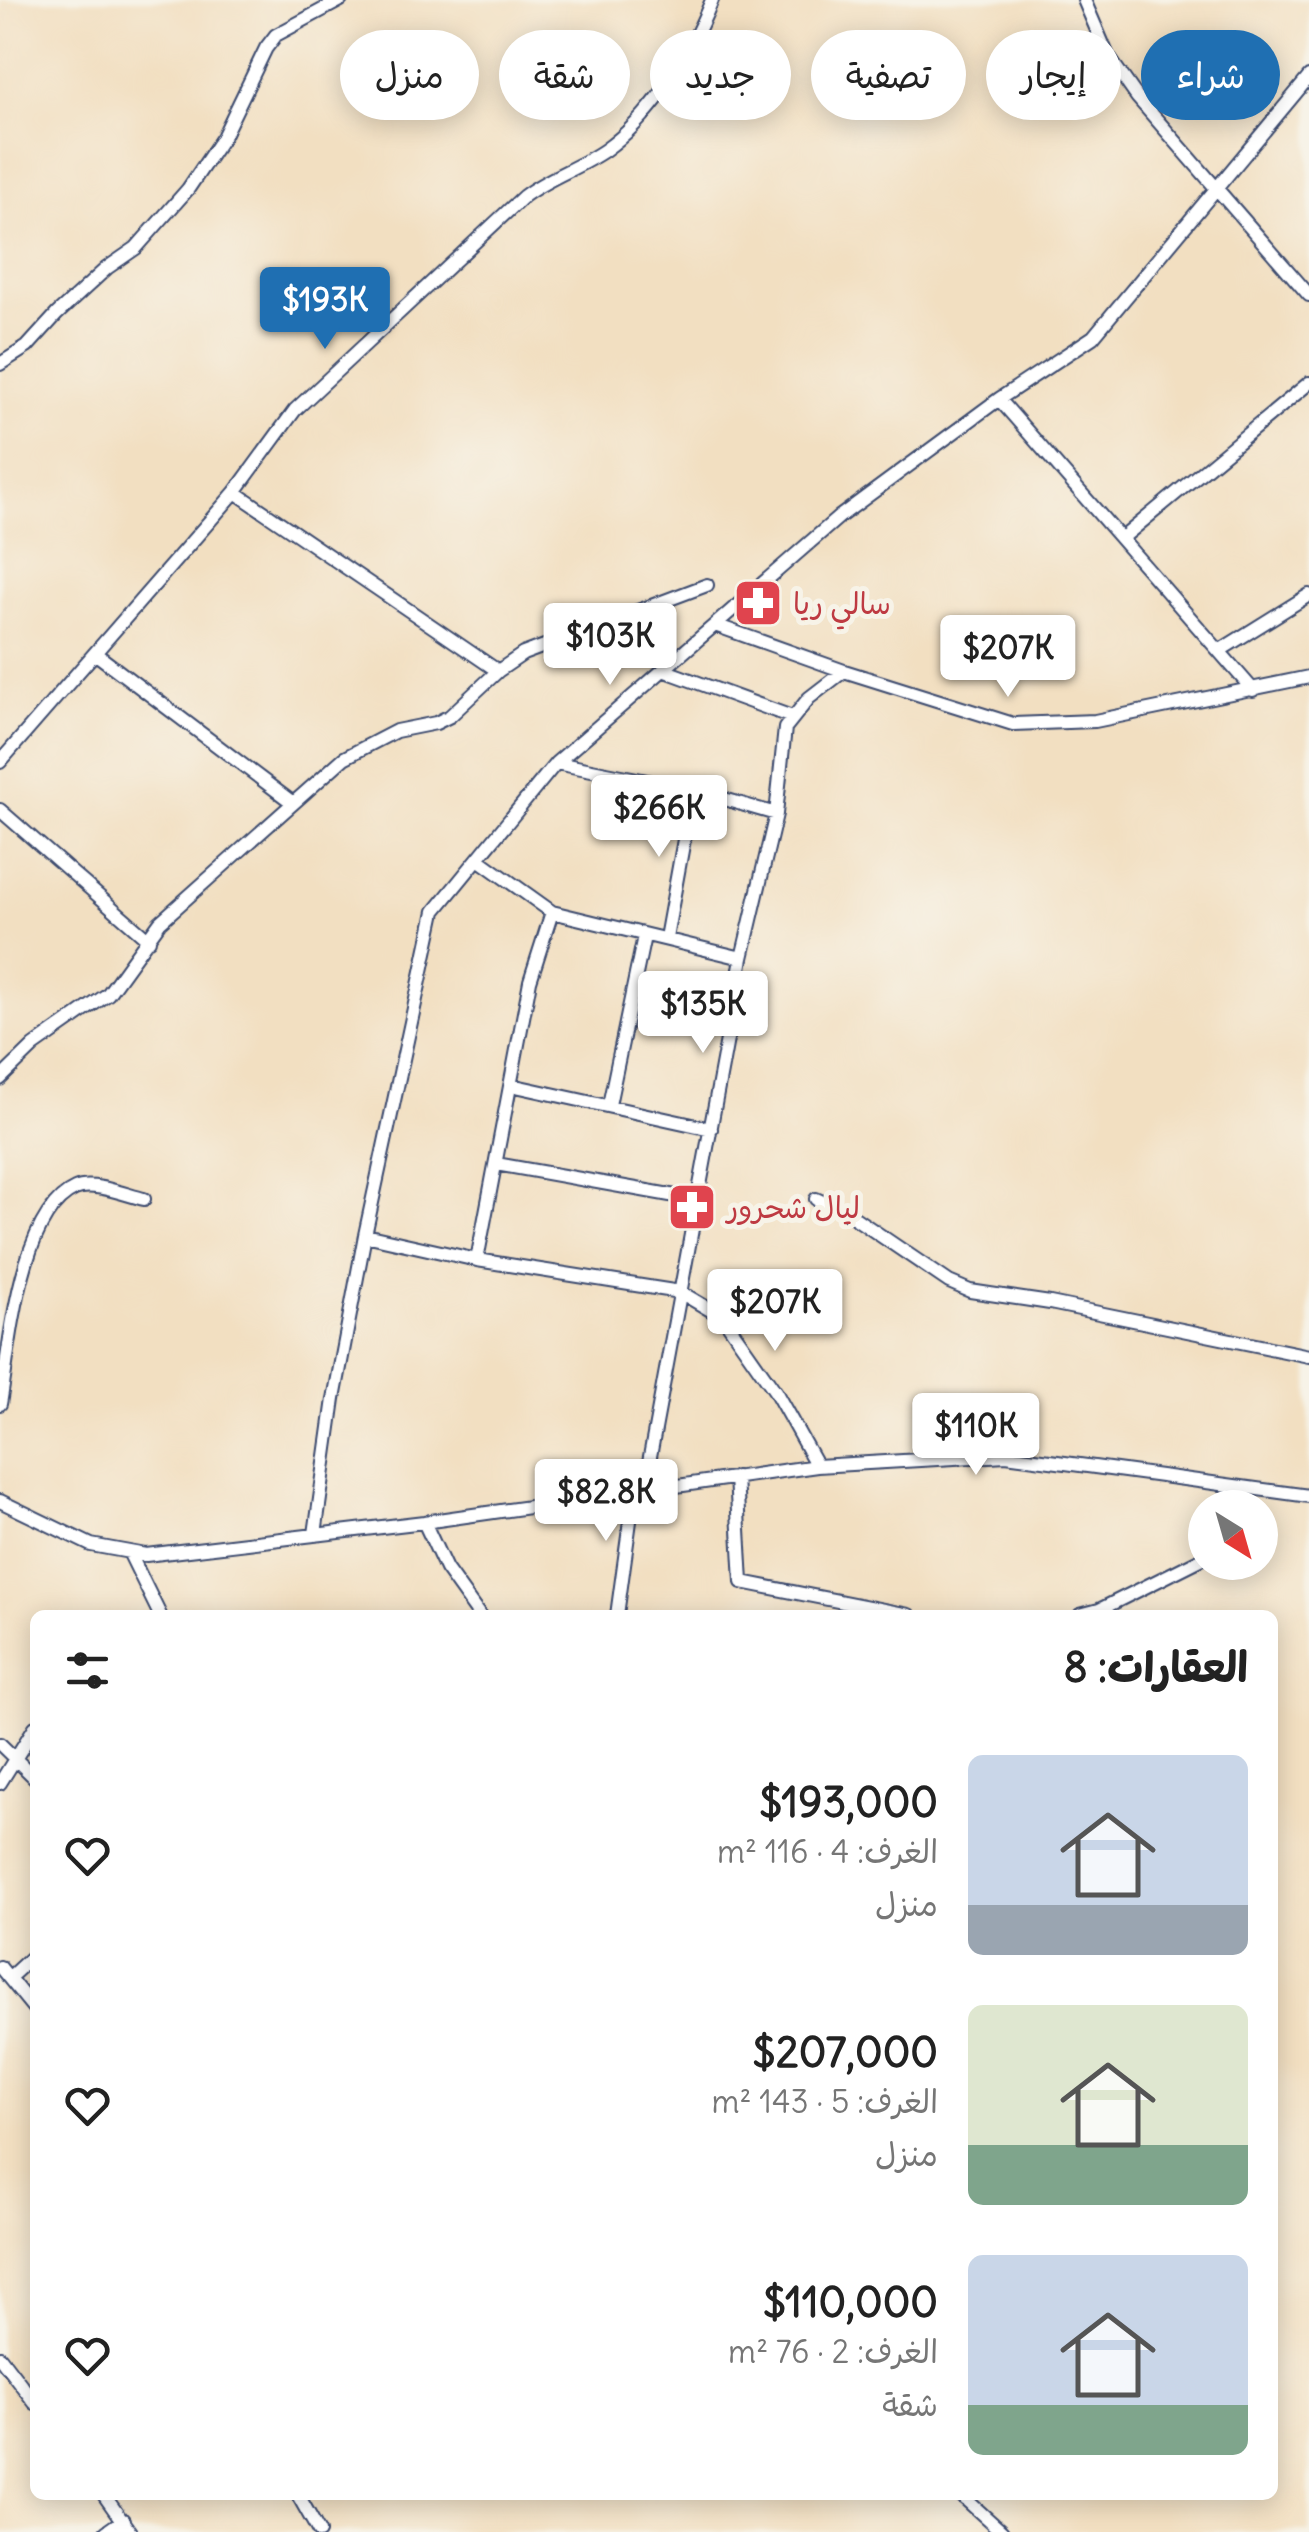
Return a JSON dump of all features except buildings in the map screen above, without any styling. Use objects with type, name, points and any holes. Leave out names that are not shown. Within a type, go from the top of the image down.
[{"type":"street","points":[[0,364],[27,347],[107,268],[136,248],[188,189],[223,138],[276,35],[341,0]]},
{"type":"street","points":[[0,762],[235,492],[295,410],[524,196],[548,178],[596,156],[628,129],[676,74],[712,0]]},
{"type":"street","points":[[1084,0],[1108,56],[1137,97],[1309,296]]},
{"type":"street","points":[[315,1534],[334,1399],[365,1234],[435,911],[556,763],[839,517],[999,399],[1093,337],[1309,77]]},
{"type":"street","points":[[1122,538],[1309,384]]},
{"type":"street","points":[[999,399],[1253,690]]},
{"type":"street","points":[[235,492],[498,670]]},
{"type":"street","points":[[0,1079],[34,1046],[108,994],[160,922],[344,758],[396,730],[436,723],[450,716],[498,670],[523,654],[707,584]]},
{"type":"street","points":[[1219,651],[1309,595]]},
{"type":"street","points":[[715,625],[1012,724],[1096,721],[1309,677]]},
{"type":"street","points":[[96,654],[293,803]]},
{"type":"street","points":[[663,670],[792,717]]},
{"type":"street","points":[[618,1610],[631,1514],[644,1489],[742,958],[776,814],[785,728],[809,698],[844,670]]},
{"type":"street","points":[[556,763],[692,790],[776,814]]},
{"type":"street","points":[[666,938],[692,790]]},
{"type":"street","points":[[0,810],[150,940]]},
{"type":"street","points":[[478,858],[552,912],[742,958]]},
{"type":"street","points":[[478,1260],[530,981],[552,912]]},
{"type":"street","points":[[609,1105],[644,936]]},
{"type":"street","points":[[511,1085],[711,1129]]},
{"type":"street","points":[[496,1164],[698,1200]]},
{"type":"street","points":[[0,1404],[22,1278],[40,1222],[76,1188],[87,1186],[144,1199]]},
{"type":"street","points":[[816,1200],[849,1214],[948,1282],[970,1292],[1050,1303],[1309,1356]]},
{"type":"street","points":[[365,1234],[478,1260],[680,1292],[724,1318],[775,1392],[817,1466]]},
{"type":"street","points":[[0,1501],[91,1545],[130,1554],[192,1552],[253,1540],[424,1522],[817,1466],[1006,1455],[1309,1496]]},
{"type":"street","points":[[736,1477],[742,1582],[884,1610]]},
{"type":"street","points":[[424,1522],[446,1569],[475,1610]]},
{"type":"street","points":[[130,1554],[158,1610]]},
{"type":"street","points":[[1099,1610],[1188,1566]]},
{"type":"street","points":[[0,1783],[30,1736]]},
{"type":"street","points":[[0,1744],[30,1773]]},
{"type":"street","points":[[30,1957],[5,1972],[30,2004]]},
{"type":"street","points":[[0,2358],[30,2396]]},
{"type":"street","points":[[18,2380],[30,2374]]},
{"type":"street","points":[[106,2532],[126,2526],[108,2500]]},
{"type":"street","points":[[301,2500],[319,2532]]},
{"type":"street","points":[[967,2500],[1002,2532]]},
{"type":"place","name":"سالي ريا","points":[[758,603]]},
{"type":"place","name":"ليال شحرور","points":[[692,1207]]}]
